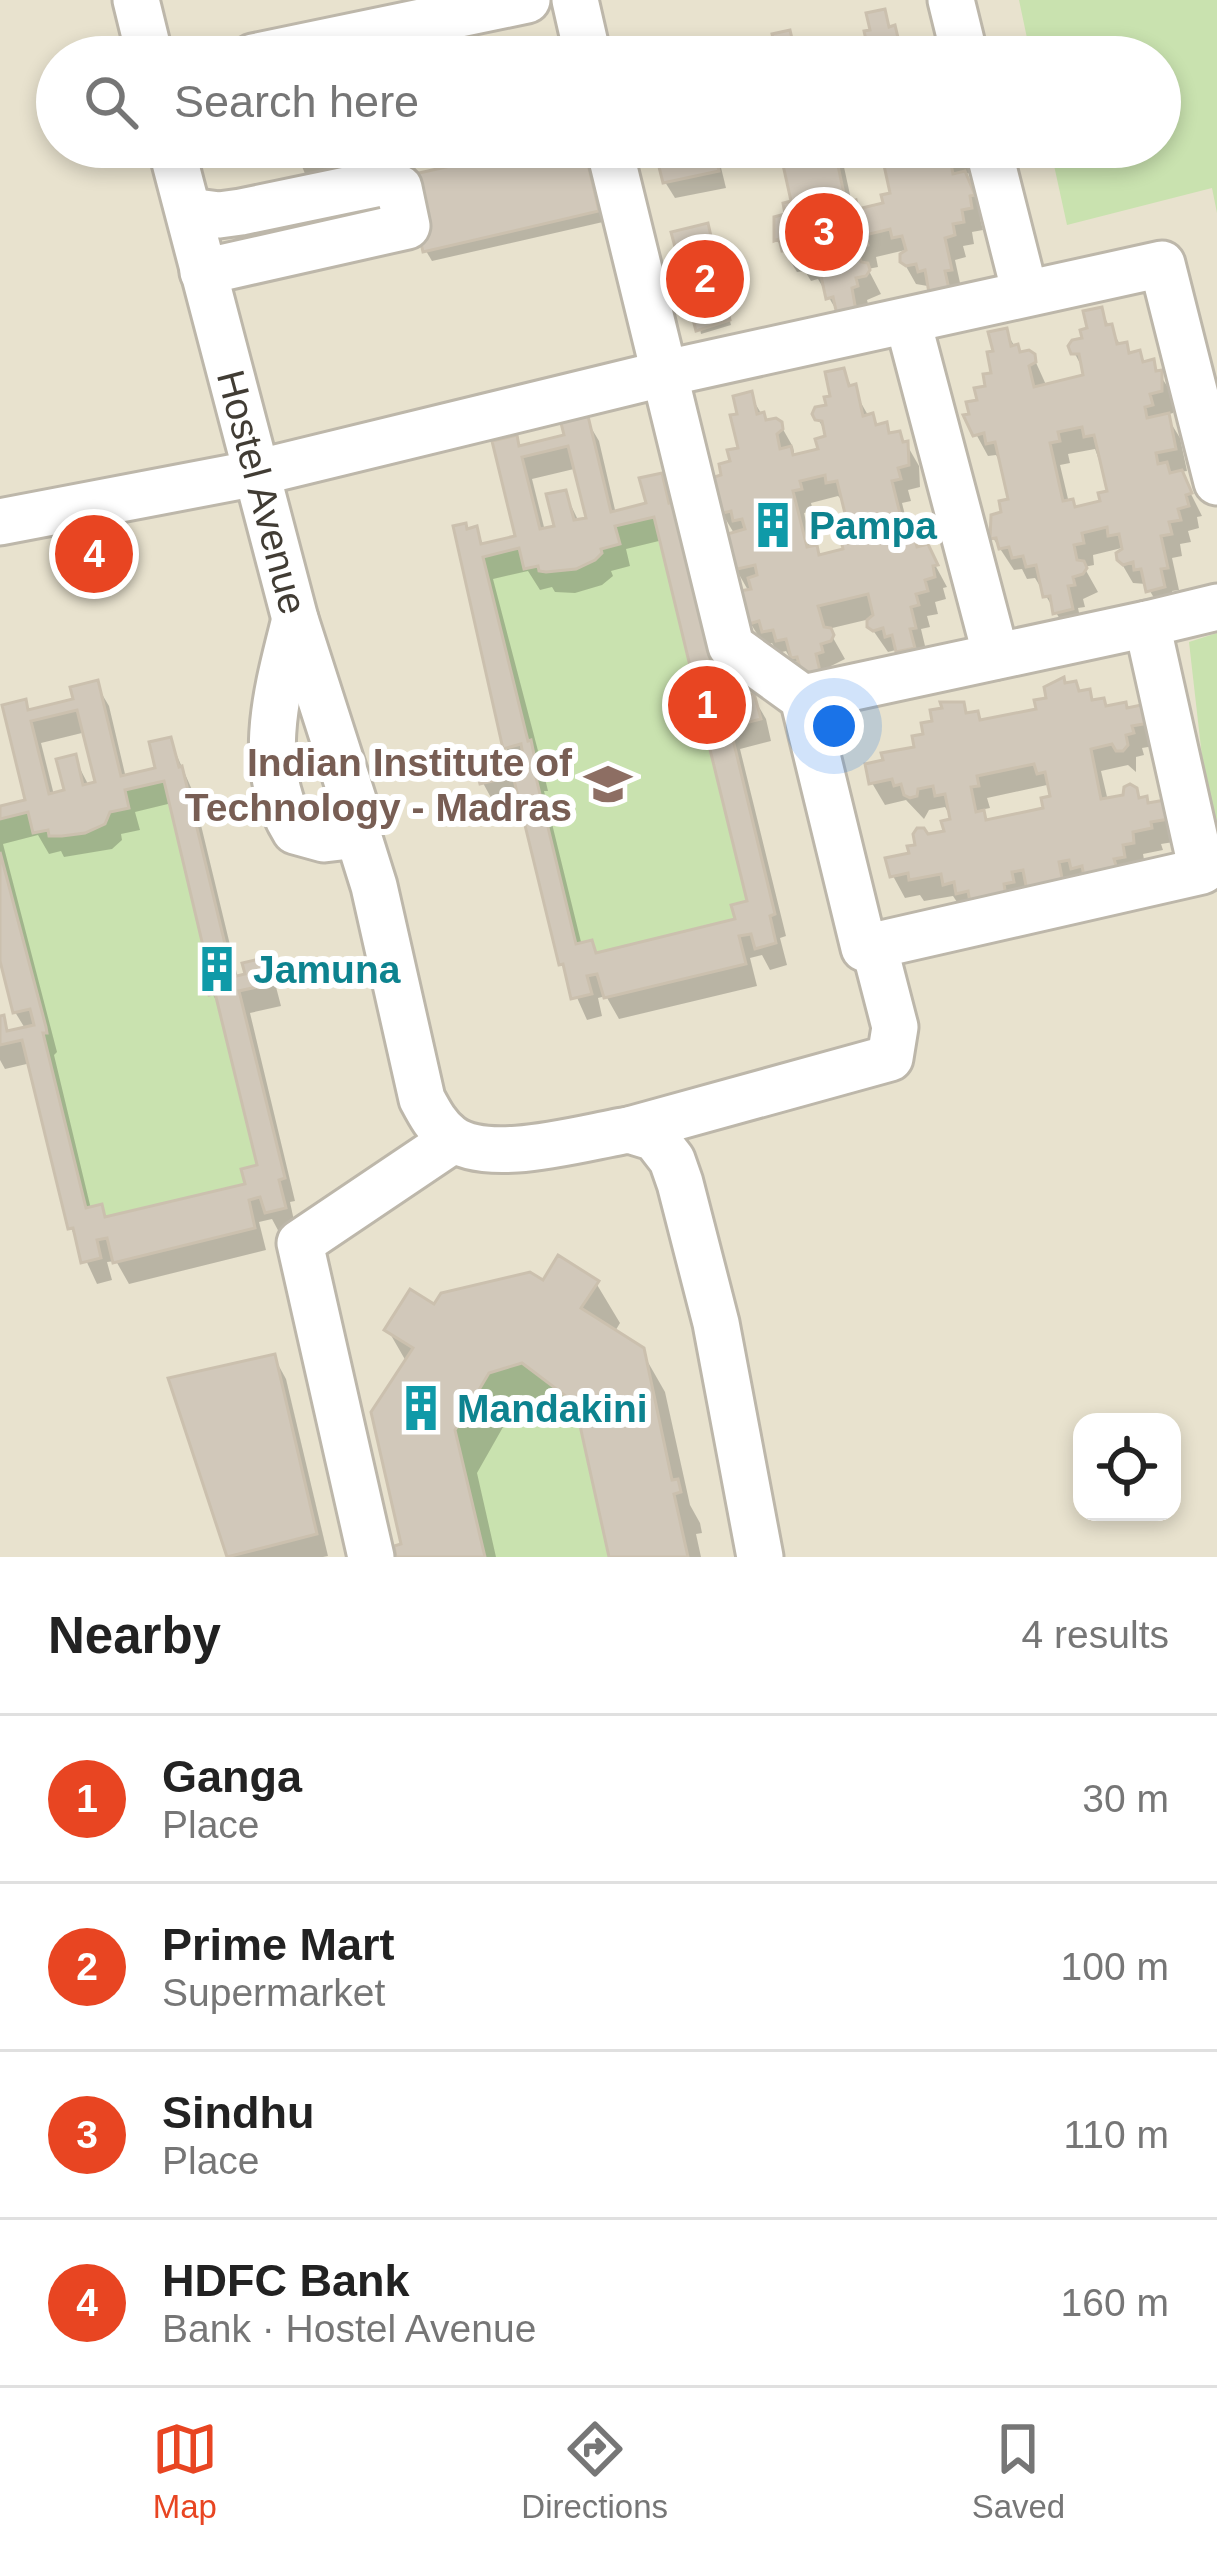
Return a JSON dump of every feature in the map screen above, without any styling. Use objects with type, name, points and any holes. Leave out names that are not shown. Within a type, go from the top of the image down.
[{"type":"street","points":[[136,0],[145,36]]},
{"type":"street","points":[[355,36],[527,0]]},
{"type":"street","points":[[575,0],[583,36]]},
{"type":"street","points":[[951,0],[960,36]]},
{"type":"street","name":"Hostel Avenue","points":[[177,168],[296,619],[356,809],[358,835],[422,1099],[434,1122],[453,1139]]},
{"type":"street","points":[[371,1557],[300,1243],[453,1139],[491,1150],[629,1130],[890,1058],[895,1027],[803,698],[731,646],[614,168]]},
{"type":"street","points":[[993,168],[1024,293]]},
{"type":"street","points":[[188,211],[219,215],[386,182],[398,188],[407,226],[203,272]]},
{"type":"street","points":[[242,212],[240,227],[251,261]]},
{"type":"street","points":[[0,522],[256,473],[662,374],[1162,264],[1217,482]]},
{"type":"street","points":[[908,322],[996,656]]},
{"type":"street","points":[[803,698],[1217,607]]},
{"type":"street","points":[[296,619],[275,697],[271,737],[286,817],[296,831],[324,839],[358,835]]},
{"type":"street","points":[[869,947],[1202,871],[1147,624]]},
{"type":"street","points":[[629,1130],[656,1138],[672,1160],[680,1183],[716,1323],[760,1557]]},
{"type":"shaded area","name":"Indian Institute of Technology - Madras","points":[[0,0],[1217,0],[1217,1557],[0,1557]]},
{"type":"green space","points":[[1019,0],[1217,0],[1217,213],[1212,188],[1067,225],[1055,168],[1181,168],[1181,36],[1027,36]]},
{"type":"green space","points":[[654,517],[698,699],[693,700],[699,729],[705,729],[747,901],[735,919],[596,953],[592,940],[576,944],[531,741],[483,557],[519,548],[525,569],[573,569],[595,559],[601,549],[619,544],[615,526]]},
{"type":"green space","points":[[1217,633],[1217,889],[1189,642]]},
{"type":"green space","points":[[164,781],[207,963],[201,965],[209,994],[215,993],[257,1165],[241,1169],[245,1184],[105,1217],[102,1204],[86,1208],[0,853],[0,820],[28,812],[34,833],[85,833],[101,826],[110,812],[129,808],[125,790]]},
{"type":"green space","points":[[522,1363],[575,1403],[609,1557],[485,1557],[455,1430],[489,1373]]},
{"type":"building","points":[[885,9],[889,27],[895,25],[898,36],[865,36],[864,31],[870,30],[866,13]]},
{"type":"building","points":[[441,168],[589,168],[599,211],[423,252],[406,176]]},
{"type":"building","points":[[659,168],[719,171],[663,183]]},
{"type":"building","points":[[784,168],[838,168],[846,203],[856,200],[858,209],[883,203],[881,195],[890,193],[885,168],[965,171],[975,195],[970,196],[972,208],[962,210],[964,222],[953,224],[955,235],[945,238],[952,270],[945,271],[949,289],[929,293],[925,270],[918,272],[916,264],[900,262],[906,250],[902,236],[892,238],[890,229],[865,235],[868,245],[857,247],[861,262],[868,263],[870,270],[856,278],[858,286],[852,288],[856,311],[837,315],[833,297],[826,299],[819,267],[809,269],[806,258],[795,260],[793,249],[782,251],[779,239],[774,241],[774,217],[785,214],[783,203],[791,201]]},
{"type":"building","points":[[708,223],[730,320],[696,331],[682,250],[676,251],[671,232]]},
{"type":"building","points":[[1102,307],[1117,344],[1127,342],[1129,353],[1140,350],[1143,362],[1154,359],[1156,371],[1162,370],[1162,391],[1150,394],[1153,405],[1145,407],[1147,418],[1169,413],[1176,449],[1156,453],[1158,464],[1167,462],[1170,473],[1182,470],[1192,493],[1186,495],[1189,506],[1178,509],[1181,520],[1169,522],[1172,534],[1161,536],[1168,568],[1161,569],[1165,587],[1146,592],[1141,569],[1134,570],[1133,562],[1123,565],[1117,560],[1116,553],[1122,549],[1119,534],[1108,536],[1107,527],[1082,533],[1084,543],[1074,545],[1077,560],[1087,568],[1073,577],[1075,585],[1068,586],[1073,609],[1053,614],[1050,596],[1043,597],[1036,565],[1026,567],[1023,556],[1012,558],[1009,547],[999,549],[996,538],[990,539],[991,515],[1001,512],[999,501],[1008,499],[995,442],[986,444],[984,433],[973,436],[963,415],[969,414],[966,402],[977,400],[974,388],[985,386],[983,374],[991,373],[987,352],[993,351],[988,332],[1007,328],[1011,346],[1018,344],[1020,352],[1035,354],[1036,362],[1029,366],[1034,387],[1083,375],[1079,354],[1071,354],[1068,346],[1082,338],[1080,330],[1087,328],[1083,311]],"holes":[[[1082,427],[1084,437],[1094,435],[1107,491],[1098,493],[1100,501],[1075,507],[1073,499],[1063,501],[1050,443],[1060,441],[1058,432]]]},
{"type":"building","name":"Pampa","points":[[844,368],[849,386],[856,384],[863,416],[873,413],[876,425],[887,422],[889,433],[900,431],[903,442],[908,441],[909,465],[898,468],[901,479],[892,481],[906,538],[914,536],[917,547],[928,544],[938,565],[933,566],[935,577],[925,580],[928,591],[916,594],[919,605],[911,607],[915,648],[896,652],[892,635],[885,637],[883,628],[873,631],[867,627],[873,615],[868,594],[818,606],[824,627],[834,635],[821,644],[823,652],[816,654],[820,671],[802,675],[786,639],[776,641],[773,630],[762,632],[759,621],[749,624],[740,591],[751,589],[748,578],[757,575],[755,565],[733,570],[724,535],[745,529],[742,519],[733,521],[731,511],[719,514],[711,478],[721,475],[719,464],[730,461],[727,450],[738,448],[730,415],[737,414],[733,396],[752,391],[757,414],[764,412],[766,420],[782,422],[783,429],[777,434],[780,449],[791,446],[793,455],[818,449],[815,439],[825,436],[822,421],[812,414],[830,396],[825,372]],"holes":[[[825,475],[826,483],[837,481],[851,538],[841,540],[843,549],[819,555],[817,545],[807,547],[793,491],[802,489],[800,481]]]},
{"type":"building","points":[[588,416],[611,512],[646,503],[639,478],[662,473],[723,713],[736,710],[733,699],[754,693],[761,719],[730,727],[775,914],[770,916],[776,943],[755,949],[751,934],[739,936],[746,964],[604,998],[597,974],[587,976],[592,994],[571,999],[513,776],[480,784],[473,756],[494,751],[498,767],[524,761],[521,744],[503,749],[453,526],[477,526],[481,544],[515,536],[492,441],[517,435],[519,446],[564,435],[561,423]],"holes":[[[568,446],[586,518],[574,520],[566,490],[546,494],[554,526],[540,529],[522,457]],[[654,517],[698,699],[692,700],[699,730],[705,729],[747,901],[731,905],[735,919],[596,953],[592,940],[576,944],[531,740],[483,557],[519,548],[524,569],[576,569],[595,560],[601,549],[620,544],[615,526]]]},
{"type":"building","points":[[1064,677],[1065,683],[1076,681],[1079,691],[1090,689],[1092,700],[1104,698],[1106,706],[1146,704],[1149,723],[1132,726],[1134,733],[1126,735],[1128,745],[1123,751],[1116,751],[1112,744],[1091,749],[1101,799],[1123,795],[1130,784],[1137,788],[1139,798],[1147,796],[1148,803],[1165,800],[1169,819],[1133,832],[1134,843],[1123,845],[1125,857],[1114,859],[1117,869],[1084,877],[1082,866],[1071,869],[1069,860],[1059,862],[1063,883],[1027,891],[1023,870],[1012,872],[1014,882],[1004,884],[1006,896],[970,902],[968,891],[956,894],[954,882],[943,885],[941,874],[909,880],[908,873],[890,877],[885,858],[909,853],[907,846],[915,845],[917,828],[928,834],[944,831],[941,821],[950,819],[945,794],[935,796],[933,786],[918,789],[917,796],[910,798],[892,779],[869,784],[865,764],[883,760],[881,753],[914,747],[912,736],[923,734],[921,723],[932,721],[930,710],[942,708],[940,702],[964,702],[966,713],[978,711],[980,720],[1036,709],[1034,700],[1046,698],[1044,687]],"holes":[[[1034,764],[1037,774],[1045,772],[1050,796],[1041,798],[1043,808],[986,820],[984,810],[976,812],[971,787],[979,786],[977,776]]]},
{"type":"building","name":"Jamuna","points":[[98,680],[121,776],[155,768],[149,742],[171,737],[233,977],[245,974],[242,963],[264,958],[270,984],[239,991],[285,1178],[279,1180],[286,1208],[265,1213],[260,1197],[249,1200],[255,1228],[113,1263],[107,1238],[97,1240],[101,1258],[81,1263],[73,1228],[68,1229],[22,1040],[0,1045],[0,1016],[4,1015],[7,1031],[34,1025],[30,1009],[13,1013],[0,961],[0,852],[46,1027],[43,1033],[86,1208],[102,1204],[105,1217],[245,1184],[241,1169],[257,1165],[215,993],[209,995],[201,964],[207,963],[164,781],[125,790],[129,808],[110,812],[105,824],[85,833],[33,833],[28,812],[0,819],[0,806],[25,800],[2,705],[26,699],[28,710],[73,699],[70,687]],"holes":[[[77,710],[95,782],[83,785],[76,754],[56,759],[64,790],[49,794],[31,721]]]},
{"type":"building","name":"Mandakini","points":[[558,1255],[599,1281],[581,1308],[644,1348],[672,1480],[678,1479],[681,1492],[674,1494],[688,1557],[609,1557],[575,1403],[522,1363],[489,1373],[455,1430],[485,1557],[396,1557],[394,1546],[401,1544],[371,1412],[413,1348],[384,1330],[410,1289],[434,1304],[441,1293],[530,1272],[543,1280]]},
{"type":"building","points":[[275,1354],[317,1534],[227,1557],[168,1378]]},
{"type":"place","name":"Sindhu","points":[[824,232]]},
{"type":"place","name":"Prime Mart","points":[[705,279]]},
{"type":"place","name":"Pampa","points":[[773,525]]},
{"type":"place","name":"HDFC Bank","points":[[94,554]]},
{"type":"place","name":"Ganga","points":[[707,705]]},
{"type":"place","name":"Indian Institute of Technology - Madras","points":[[608,784]]},
{"type":"place","name":"Jamuna","points":[[217,969]]},
{"type":"place","name":"Mandakini","points":[[421,1408]]}]
